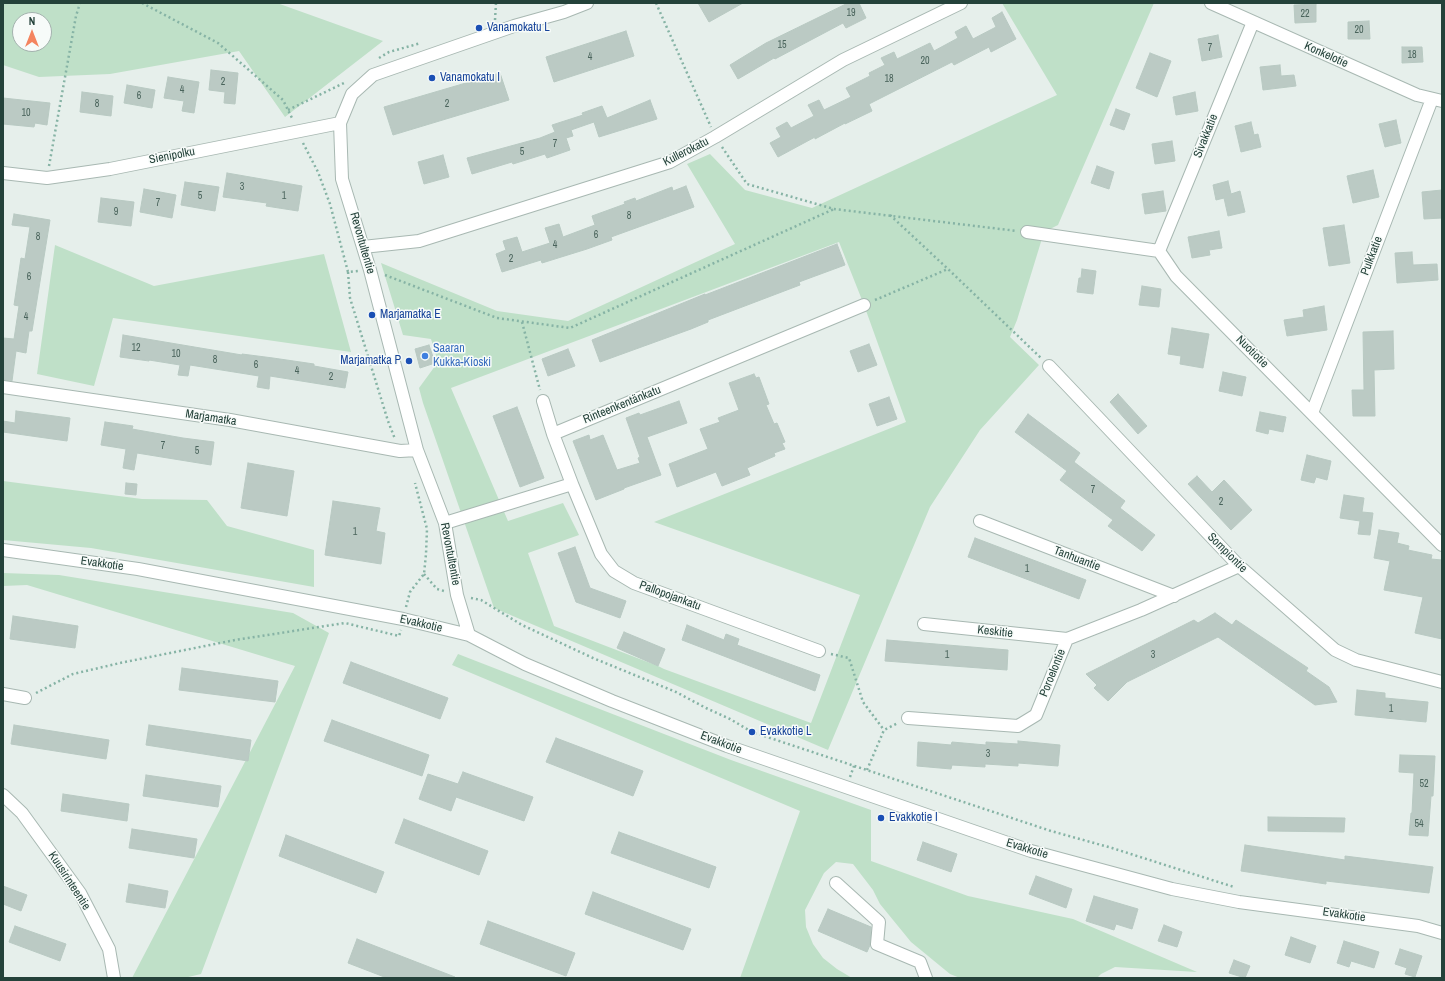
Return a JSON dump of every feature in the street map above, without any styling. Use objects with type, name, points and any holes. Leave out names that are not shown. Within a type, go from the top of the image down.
[{"type":"street","name":"Revontultentie","points":[[469,636],[458,595],[445,524],[417,450],[364,247],[342,179],[340,123],[352,94],[373,74],[514,26],[561,8],[587,3]]},
{"type":"street","name":"Kullerokatu","points":[[364,247],[419,241],[670,162],[844,60],[961,3]]},
{"type":"street","name":"Konkelotie","points":[[1211,3],[1417,95],[1437,100]]},
{"type":"street","name":"Sivakkatie","points":[[1159,251],[1252,22]]},
{"type":"street","name":"Pulkkatie","points":[[1312,413],[1437,100]]},
{"type":"street","name":"Sienipolku","points":[[3,173],[47,178],[110,169],[340,123]]},
{"type":"street","points":[[1027,232],[1159,251]]},
{"type":"street","name":"Nuotiotie","points":[[1159,251],[1176,276],[1442,545]]},
{"type":"street","name":"Rinteenkentänkatu","points":[[553,434],[864,305]]},
{"type":"street","name":"Sompiontie","points":[[1049,366],[1239,566],[1335,650],[1356,660],[1442,682]]},
{"type":"street","name":"Marjamatka","points":[[3,387],[230,420],[400,451],[417,450]]},
{"type":"street","points":[[445,524],[572,484],[553,434],[543,400]]},
{"type":"street","name":"Pallopojankatu","points":[[572,484],[601,554],[614,571],[634,583],[818,651]]},
{"type":"street","name":"Tanhuantie","points":[[980,521],[1174,596]]},
{"type":"street","name":"Evakkotie","points":[[3,550],[138,569],[403,619],[469,636],[525,664],[612,701],[727,746],[1031,851],[1172,889],[1239,902],[1418,926],[1442,933]]},
{"type":"street","name":"Poroelontie","points":[[908,718],[1018,726],[1036,715],[1067,639],[1174,596],[1239,566]]},
{"type":"street","name":"Keskitie","points":[[924,624],[1067,639]]},
{"type":"street","points":[[3,694],[25,698]]},
{"type":"street","name":"Kuusirinteentie","points":[[3,795],[22,813],[80,893],[109,949],[114,978]]},
{"type":"street","points":[[836,883],[879,922],[877,944],[920,962],[926,978]]},
{"type":"path","points":[[47,178],[76,16],[80,3]]},
{"type":"path","points":[[142,3],[218,43],[283,100],[318,172],[328,198],[348,272],[370,270],[497,318],[570,328],[834,209]]},
{"type":"path","points":[[495,23],[496,3]]},
{"type":"path","points":[[656,3],[715,137],[747,184],[834,209],[890,214],[1027,232]]},
{"type":"path","points":[[890,214],[1049,366]]},
{"type":"path","points":[[864,305],[948,269]]},
{"type":"path","points":[[522,322],[543,400]]},
{"type":"path","points":[[424,574],[437,589],[481,600],[522,626],[593,658],[676,692],[730,719],[752,732],[1051,831],[1120,850],[1235,887]]},
{"type":"path","points":[[25,698],[73,674],[235,640],[345,623],[399,636]]},
{"type":"path","points":[[818,651],[849,658],[863,702],[884,730]]},
{"type":"path","points":[[867,770],[884,730],[908,718]]},
{"type":"green space","points":[[3,3],[277,3],[383,41],[285,117],[239,51],[110,74],[39,77],[3,65]]},
{"type":"green space","points":[[1002,3],[1154,3],[1058,225],[1044,232],[1017,320],[1010,337],[1039,365],[980,430],[930,507],[828,750],[494,608],[419,388],[438,362],[431,339],[403,335],[381,263],[497,311],[568,321],[735,244],[687,164],[710,154],[745,190],[812,208],[1057,95]],"holes":[[[839,242],[864,305],[906,422],[654,522],[860,595],[811,723],[664,669],[554,626],[528,553],[579,535],[563,503],[508,521],[451,388]]]},
{"type":"green space","points":[[55,245],[154,286],[324,254],[351,352],[113,318],[94,386],[37,374]]},
{"type":"green space","points":[[3,481],[142,499],[207,500],[227,526],[314,550],[314,587],[91,548],[3,540]]},
{"type":"green space","points":[[3,573],[59,575],[293,613],[329,633],[201,974],[184,978],[132,978],[295,666],[27,585],[3,586]]},
{"type":"green space","points":[[458,654],[731,760],[871,810],[871,861],[968,896],[1073,919],[1197,972],[1115,967],[1101,974],[1097,978],[960,978],[950,974],[911,942],[880,904],[873,890],[853,864],[836,862],[824,873],[805,910],[806,927],[813,944],[823,958],[852,978],[740,978],[800,811],[452,665]]},
{"type":"building","points":[[698,3],[743,3],[709,22]]},
{"type":"building","points":[[848,3],[859,3],[866,18],[846,28],[843,23],[775,59],[774,58],[738,79],[730,65],[766,43]]},
{"type":"building","points":[[1316,4],[1316,22],[1295,23],[1294,5]]},
{"type":"building","points":[[1002,12],[1016,39],[991,52],[989,47],[954,65],[952,62],[869,104],[872,111],[815,139],[815,137],[778,157],[770,143],[781,137],[776,128],[787,122],[791,128],[814,116],[808,105],[819,100],[824,110],[851,97],[846,88],[870,76],[869,73],[885,65],[881,58],[894,52],[897,59],[930,43],[934,51],[958,38],[955,32],[966,26],[973,39],[996,27],[992,18]]},
{"type":"building","points":[[1369,21],[1370,39],[1348,39],[1348,22]]},
{"type":"building","points":[[626,31],[634,56],[554,82],[546,57]]},
{"type":"building","points":[[1218,35],[1222,57],[1202,61],[1198,39]]},
{"type":"building","points":[[1402,47],[1422,47],[1423,62],[1402,63]]},
{"type":"building","points":[[1150,53],[1171,61],[1157,97],[1136,88]]},
{"type":"building","points":[[1280,65],[1281,76],[1294,75],[1296,86],[1263,90],[1260,67]]},
{"type":"building","points":[[211,70],[238,73],[235,104],[224,103],[225,92],[209,90]]},
{"type":"building","points":[[500,73],[509,100],[393,135],[384,107]]},
{"type":"building","points":[[168,77],[199,82],[194,113],[182,111],[184,101],[164,98]]},
{"type":"building","points":[[127,85],[155,90],[152,108],[124,103]]},
{"type":"building","points":[[82,92],[113,96],[111,116],[80,112]]},
{"type":"building","points":[[1195,92],[1198,111],[1176,115],[1173,97]]},
{"type":"building","points":[[3,98],[50,103],[47,125],[35,123],[34,127],[3,124]]},
{"type":"building","points":[[650,100],[657,119],[599,137],[594,122],[571,130],[573,136],[566,138],[570,150],[547,158],[545,154],[472,174],[467,158],[540,138],[555,132],[552,125],[583,115],[582,113],[602,106],[607,118]]},
{"type":"building","points":[[1116,109],[1130,114],[1124,130],[1110,125]]},
{"type":"building","points":[[1396,120],[1401,143],[1385,147],[1379,124]]},
{"type":"building","points":[[1251,122],[1254,135],[1258,134],[1261,147],[1241,152],[1235,126]]},
{"type":"building","points":[[1172,141],[1175,161],[1155,164],[1152,144]]},
{"type":"building","points":[[443,155],[449,177],[424,184],[418,162]]},
{"type":"building","points":[[1097,166],[1114,172],[1109,189],[1091,183]]},
{"type":"building","points":[[1373,170],[1379,197],[1353,203],[1347,176]]},
{"type":"building","points":[[227,173],[302,186],[298,211],[266,206],[267,203],[223,197]]},
{"type":"building","points":[[1228,181],[1231,194],[1240,191],[1245,212],[1228,216],[1224,198],[1216,200],[1213,185]]},
{"type":"building","points":[[185,182],[219,187],[215,211],[181,205]]},
{"type":"building","points":[[686,186],[694,207],[611,237],[612,240],[587,249],[542,263],[541,260],[502,272],[496,254],[506,250],[503,241],[517,237],[522,252],[550,243],[545,228],[559,224],[563,237],[595,225],[592,216],[625,204],[624,202],[635,198],[636,201],[672,187],[673,191]]},
{"type":"building","points":[[144,189],[176,195],[172,218],[140,212]]},
{"type":"building","points":[[1442,190],[1442,218],[1424,219],[1422,192]]},
{"type":"building","points":[[1163,191],[1166,211],[1145,214],[1142,194]]},
{"type":"building","points":[[101,198],[134,202],[131,226],[98,222]]},
{"type":"building","points":[[14,214],[50,220],[32,331],[29,331],[26,353],[16,351],[12,381],[3,380],[3,338],[14,339],[19,306],[14,305],[21,258],[25,259],[30,227],[12,225]]},
{"type":"building","points":[[1344,225],[1350,263],[1329,266],[1323,228]]},
{"type":"building","points":[[1219,231],[1222,248],[1209,250],[1210,255],[1192,258],[1188,237]]},
{"type":"building","points":[[837,244],[845,265],[799,282],[800,285],[708,320],[708,322],[691,329],[600,362],[592,340],[705,294]]},
{"type":"building","points":[[1412,252],[1413,265],[1437,264],[1438,280],[1397,283],[1395,253]]},
{"type":"building","points":[[1082,269],[1096,271],[1093,294],[1077,292]]},
{"type":"building","points":[[1142,286],[1161,289],[1159,307],[1139,305]]},
{"type":"building","points":[[1324,306],[1327,330],[1287,336],[1284,320],[1304,317],[1303,310]]},
{"type":"building","points":[[1172,328],[1209,334],[1203,368],[1180,364],[1181,356],[1168,354]]},
{"type":"building","points":[[1393,331],[1394,369],[1374,370],[1375,416],[1353,416],[1352,390],[1364,390],[1363,332]]},
{"type":"building","points":[[123,335],[242,355],[314,364],[314,366],[348,372],[345,388],[270,376],[269,389],[257,387],[259,376],[190,365],[188,376],[178,375],[180,365],[120,357]]},
{"type":"building","points":[[869,344],[877,365],[858,372],[850,351]]},
{"type":"building","name":"Saaran Kukka-Kioski","points":[[429,345],[435,363],[420,368],[415,349]]},
{"type":"building","points":[[568,349],[575,366],[548,376],[542,359]]},
{"type":"building","points":[[1223,372],[1246,377],[1242,396],[1219,391]]},
{"type":"building","points":[[754,374],[756,378],[759,377],[769,404],[766,405],[774,424],[777,423],[785,442],[782,443],[785,449],[774,453],[775,456],[747,468],[750,475],[722,486],[716,472],[677,487],[669,464],[708,449],[700,429],[720,422],[718,418],[739,410],[729,383]]},
{"type":"building","points":[[1118,394],[1147,426],[1138,434],[1110,402]]},
{"type":"building","points":[[889,397],[897,419],[877,426],[869,404]]},
{"type":"building","points":[[679,401],[687,423],[647,437],[661,475],[596,500],[573,441],[589,435],[590,440],[603,435],[617,470],[640,463],[638,458],[640,457],[626,418],[639,413],[640,415]]},
{"type":"building","points":[[517,407],[544,478],[520,487],[493,416]]},
{"type":"building","points":[[16,411],[70,418],[67,441],[3,432],[3,421],[15,423]]},
{"type":"building","points":[[1260,412],[1286,417],[1283,432],[1269,429],[1268,434],[1256,431]]},
{"type":"building","points":[[1028,414],[1080,453],[1074,462],[1125,501],[1120,508],[1155,535],[1142,551],[1108,526],[1113,520],[1060,480],[1067,471],[1015,432]]},
{"type":"building","points":[[105,422],[133,426],[132,429],[214,442],[211,465],[137,453],[134,470],[123,468],[126,449],[101,445]]},
{"type":"building","points":[[1307,455],[1331,461],[1327,480],[1316,477],[1314,483],[1301,480]]},
{"type":"building","points":[[248,463],[294,471],[287,516],[241,508]]},
{"type":"building","points":[[1197,476],[1212,492],[1224,480],[1252,510],[1231,530],[1188,484]]},
{"type":"building","points":[[126,483],[137,484],[136,495],[125,494]]},
{"type":"building","points":[[1344,495],[1364,498],[1362,512],[1373,513],[1370,535],[1358,534],[1360,521],[1340,518]]},
{"type":"building","points":[[333,501],[380,508],[376,531],[385,533],[381,564],[325,555]]},
{"type":"building","points":[[1379,530],[1399,533],[1397,543],[1409,546],[1408,550],[1432,555],[1431,559],[1442,560],[1442,639],[1415,633],[1423,597],[1384,590],[1390,561],[1374,558]]},
{"type":"building","points":[[975,538],[1086,580],[1079,599],[968,557]]},
{"type":"building","points":[[575,547],[590,588],[626,601],[620,618],[576,602],[558,553]]},
{"type":"building","points":[[1215,613],[1232,625],[1236,620],[1308,668],[1306,671],[1329,687],[1337,702],[1315,705],[1218,637],[1127,682],[1108,701],[1094,688],[1097,685],[1086,674],[1194,620],[1198,623]]},
{"type":"building","points":[[13,616],[78,626],[75,648],[10,639]]},
{"type":"building","points":[[687,625],[724,640],[726,634],[739,639],[737,645],[820,675],[815,691],[682,640]]},
{"type":"building","points":[[624,632],[665,649],[658,666],[617,648]]},
{"type":"building","points":[[887,640],[1008,650],[1007,670],[885,661]]},
{"type":"building","points":[[351,662],[448,698],[440,719],[343,683]]},
{"type":"building","points":[[182,668],[278,681],[275,702],[179,690]]},
{"type":"building","points":[[1357,690],[1385,693],[1385,698],[1428,702],[1426,722],[1355,715]]},
{"type":"building","points":[[332,720],[429,755],[422,776],[324,741]]},
{"type":"building","points":[[14,725],[109,740],[106,759],[11,744]]},
{"type":"building","points":[[149,725],[251,740],[248,761],[146,745]]},
{"type":"building","points":[[556,738],[643,771],[633,796],[546,762]]},
{"type":"building","points":[[1018,741],[1060,745],[1058,766],[1018,763],[1018,766],[985,764],[985,767],[952,765],[951,769],[917,766],[918,742],[951,745],[952,742],[986,745],[986,742],[1018,744]]},
{"type":"building","points":[[1400,755],[1435,756],[1433,796],[1431,796],[1428,836],[1409,835],[1412,813],[1414,773],[1399,772]]},
{"type":"building","points":[[463,772],[533,797],[524,821],[456,797],[451,811],[419,799],[428,774],[458,784]]},
{"type":"building","points":[[146,775],[221,786],[218,807],[143,796]]},
{"type":"building","points":[[63,794],[129,804],[127,821],[61,811]]},
{"type":"building","points":[[1268,817],[1345,818],[1344,832],[1268,831]]},
{"type":"building","points":[[404,819],[488,851],[479,875],[395,843]]},
{"type":"building","points":[[132,829],[197,839],[194,858],[129,848]]},
{"type":"building","points":[[619,832],[716,867],[709,888],[611,853]]},
{"type":"building","points":[[286,835],[384,872],[376,893],[279,856]]},
{"type":"building","points":[[923,842],[957,854],[951,872],[917,860]]},
{"type":"building","points":[[1245,845],[1345,860],[1345,856],[1433,867],[1429,893],[1326,881],[1326,884],[1241,871]]},
{"type":"building","points":[[1036,876],[1072,889],[1066,908],[1029,894]]},
{"type":"building","points":[[129,884],[168,891],[165,908],[126,902]]},
{"type":"building","points":[[3,886],[27,895],[21,911],[3,904]]},
{"type":"building","points":[[593,892],[691,929],[683,950],[585,914]]},
{"type":"building","points":[[1094,896],[1138,909],[1132,929],[1116,924],[1114,930],[1086,921]]},
{"type":"building","points":[[828,909],[871,927],[870,945],[867,952],[818,931]]},
{"type":"building","points":[[488,921],[575,953],[566,976],[480,944]]},
{"type":"building","points":[[1164,925],[1182,932],[1177,947],[1158,941]]},
{"type":"building","points":[[15,926],[66,944],[60,961],[9,942]]},
{"type":"building","points":[[1291,937],[1316,946],[1310,963],[1285,955]]},
{"type":"building","points":[[357,939],[455,978],[387,978],[348,963]]},
{"type":"building","points":[[1344,941],[1379,952],[1374,968],[1351,961],[1349,967],[1337,963]]},
{"type":"building","points":[[1400,949],[1422,956],[1415,977],[1405,974],[1407,968],[1395,964]]},
{"type":"building","points":[[1234,960],[1250,966],[1245,978],[1229,973]]},
{"type":"place","name":"Vanamokatu L","points":[[479,28]]},
{"type":"place","name":"Vanamokatu I","points":[[432,78]]},
{"type":"place","name":"Marjamatka E","points":[[372,315]]},
{"type":"place","name":"Saaran Kukka-Kioski","points":[[425,356]]},
{"type":"place","name":"Marjamatka P","points":[[409,361]]},
{"type":"place","name":"Evakkotie L","points":[[752,732]]},
{"type":"place","name":"Evakkotie I","points":[[881,818]]}]
